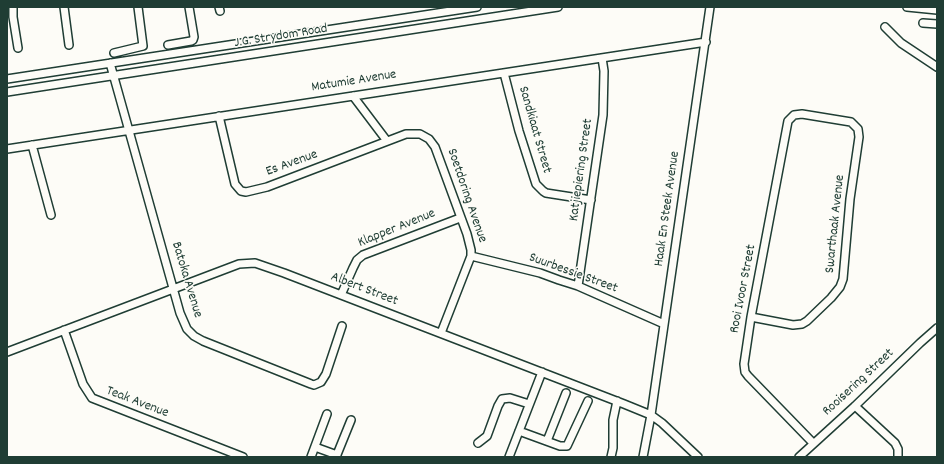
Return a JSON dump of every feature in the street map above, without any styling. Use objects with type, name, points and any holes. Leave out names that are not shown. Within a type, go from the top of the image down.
[{"type":"street","points":[[13,7],[13,17],[18,48]]},
{"type":"street","points":[[64,7],[69,45]]},
{"type":"street","points":[[114,53],[143,46],[138,7]]},
{"type":"street","points":[[168,45],[193,40],[194,37],[189,7]]},
{"type":"street","name":"J.G. Strydom Road","points":[[7,79],[477,7]]},
{"type":"street","name":"J.G. Strydom Road","points":[[7,92],[558,7]]},
{"type":"street","name":"Haak En Steek Avenue","points":[[643,457],[710,7]]},
{"type":"street","points":[[907,7],[937,10]]},
{"type":"street","points":[[923,23],[937,24]]},
{"type":"street","points":[[885,27],[901,43],[937,67]]},
{"type":"street","name":"Matumie Avenue","points":[[7,149],[706,42]]},
{"type":"street","name":"Katjiepiering Street","points":[[578,286],[604,108],[604,71],[602,58]]},
{"type":"street","name":"Batoka Avenue","points":[[110,63],[183,321],[187,329],[194,336],[224,351],[310,384],[318,384],[326,374],[342,326]]},
{"type":"street","name":"Sandkiaat Street","points":[[504,73],[519,131],[536,184],[546,193],[591,200]]},
{"type":"street","points":[[354,96],[387,141]]},
{"type":"street","name":"Swarthaak Avenue","points":[[751,317],[793,325],[802,324],[837,292],[843,279],[850,199],[859,137],[858,128],[847,120],[807,114],[792,116]]},
{"type":"street","name":"Es Avenue","points":[[219,116],[235,184],[241,191],[246,192],[253,192],[267,187],[410,133],[426,136]]},
{"type":"street","name":"Rooi Ivoor Street","points":[[792,116],[788,121],[751,317],[744,364],[745,372],[813,443]]},
{"type":"street","name":"Soetdoring Avenue","points":[[426,136],[435,147],[468,238],[472,256],[441,333]]},
{"type":"street","points":[[32,145],[51,215]]},
{"type":"street","name":"Klapper Avenue","points":[[341,295],[357,260],[363,255],[460,218]]},
{"type":"street","name":"Suurbessie Street","points":[[472,256],[540,273],[578,286],[664,324]]},
{"type":"street","name":"Albert Street","points":[[7,352],[174,288],[239,264],[248,263],[275,269],[650,415],[670,429],[698,457]]},
{"type":"street","name":"Rooisering Street","points":[[798,457],[855,406],[920,342],[937,328]]},
{"type":"street","name":"Teak Avenue","points":[[64,330],[83,384],[92,398],[243,457]]},
{"type":"street","points":[[509,457],[542,372]]},
{"type":"street","points":[[547,441],[566,393]]},
{"type":"street","points":[[478,442],[486,436],[502,399],[510,398],[529,404]]},
{"type":"street","points":[[519,431],[562,447],[567,446],[588,401]]},
{"type":"street","points":[[611,457],[613,448],[613,420],[617,401]]},
{"type":"street","points":[[855,406],[895,443],[898,449],[898,457]]},
{"type":"street","points":[[311,457],[327,414]]},
{"type":"street","points":[[315,447],[337,456],[351,420]]}]
